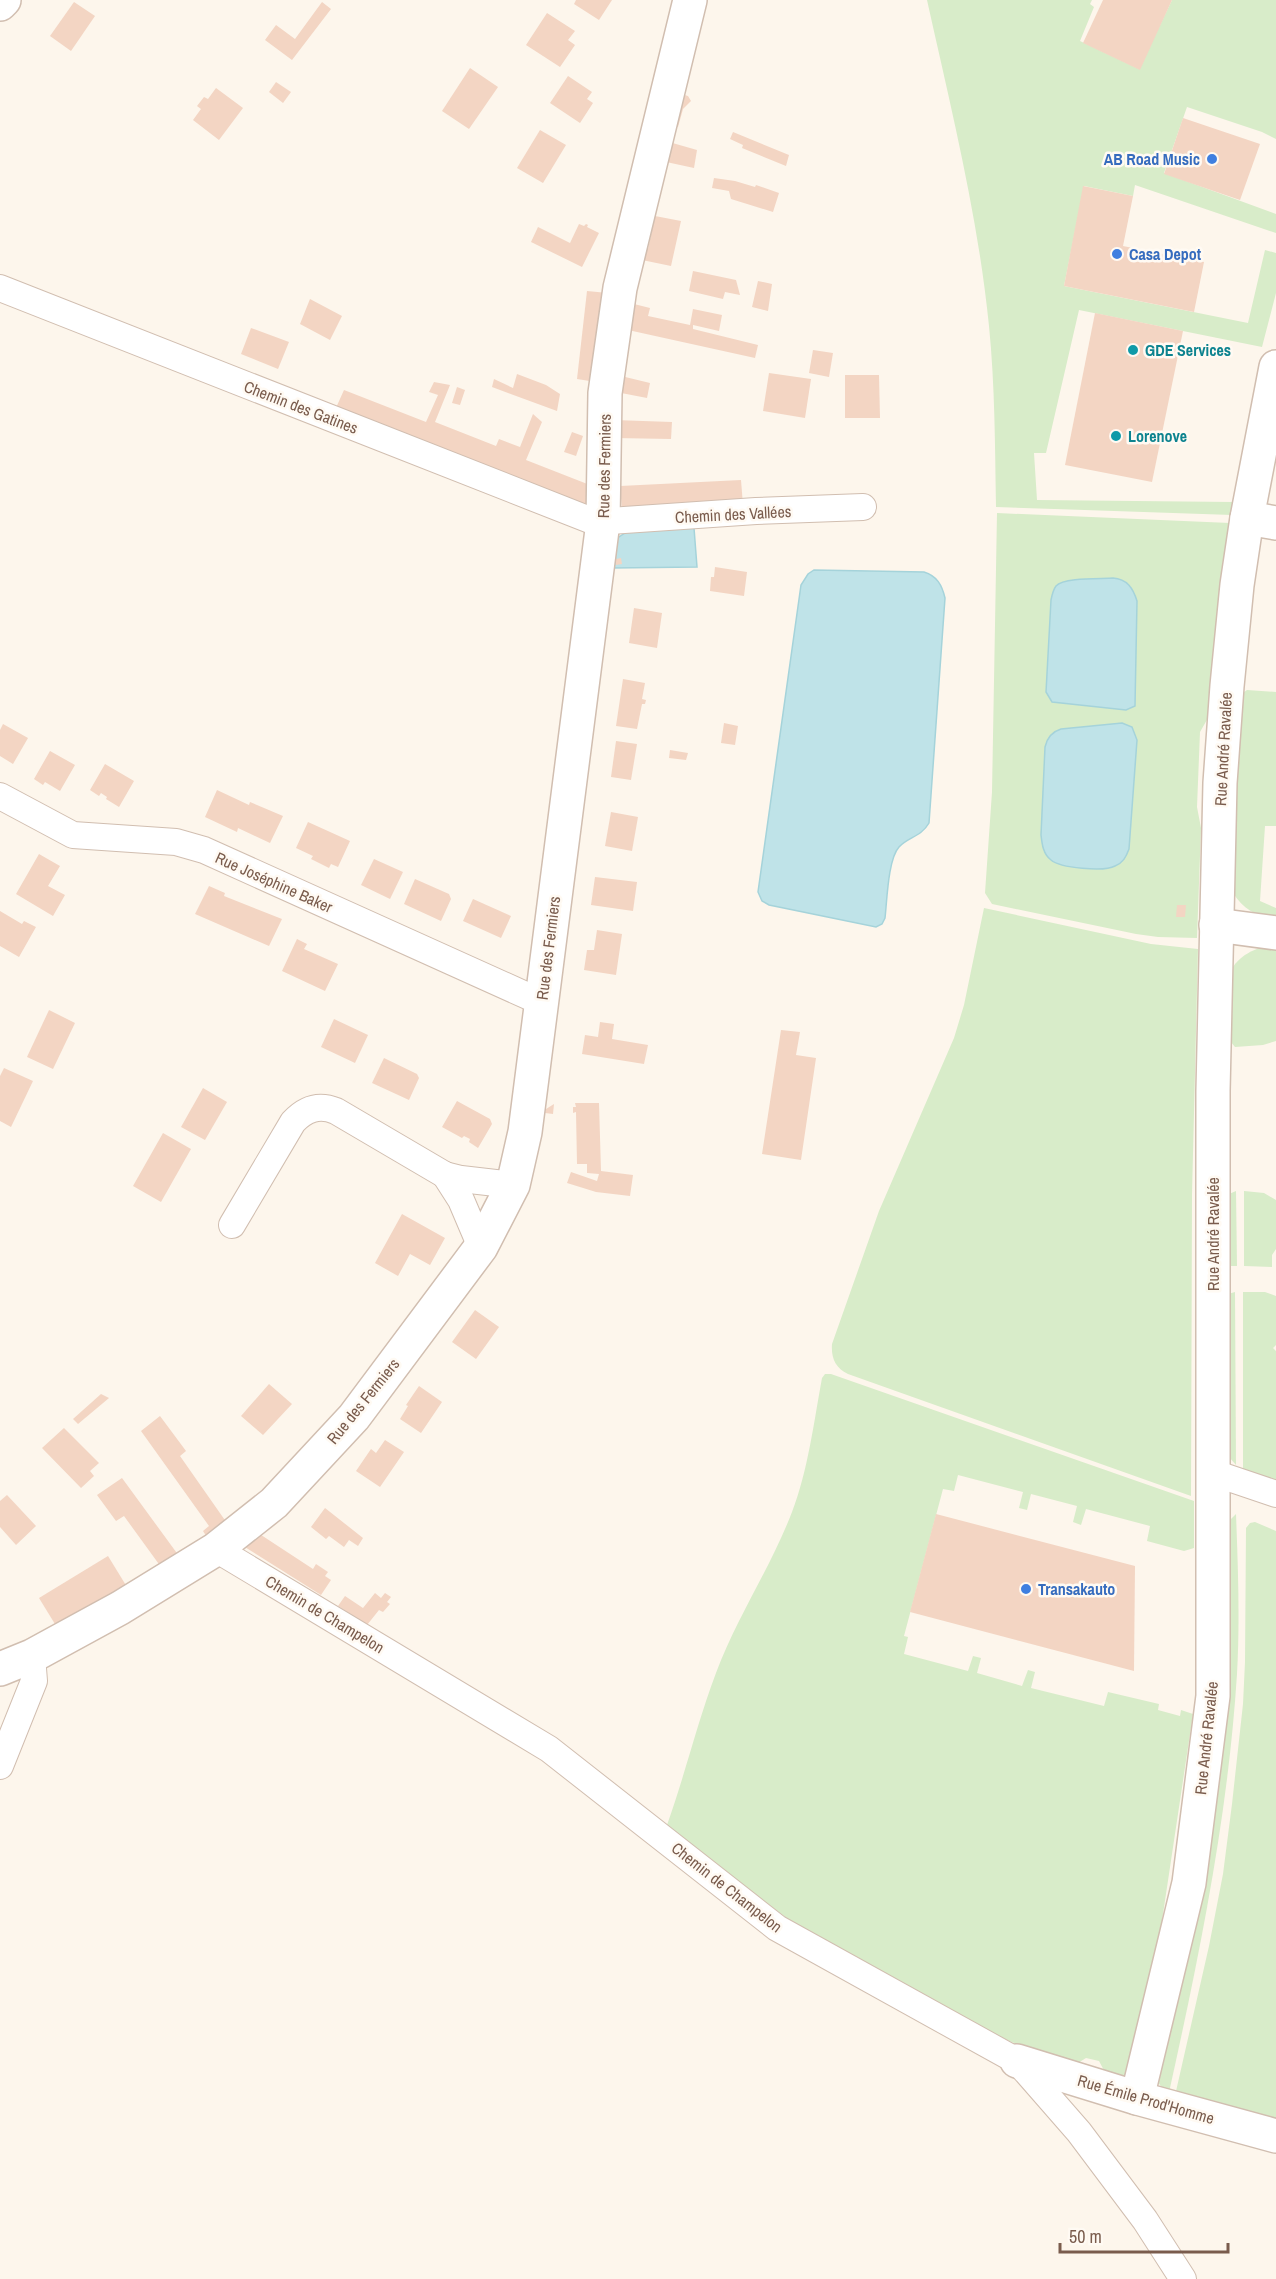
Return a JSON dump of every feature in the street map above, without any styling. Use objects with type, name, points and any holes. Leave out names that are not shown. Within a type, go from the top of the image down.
[{"type":"street","points":[[0,4],[4,0]]},
{"type":"street","name":"Rue des Fermiers","points":[[0,1669],[32,1656],[120,1608],[216,1549],[274,1503],[354,1418],[481,1247],[513,1185],[525,1132],[603,522],[605,393],[620,288],[690,0]]},
{"type":"street","name":"Chemin des Gatines","points":[[0,288],[595,522],[603,522]]},
{"type":"street","name":"Rue André Ravalée","points":[[1137,2098],[1189,1883],[1213,1696],[1213,1091],[1220,783],[1237,585],[1262,520],[1276,367]]},
{"type":"street","name":"Chemin des Vallées","points":[[603,522],[756,511],[863,507]]},
{"type":"street","name":"Rue Joséphine Baker","points":[[0,796],[73,835],[176,842],[204,850],[541,1002]]},
{"type":"street","points":[[1216,925],[1276,933]]},
{"type":"street","points":[[232,1225],[293,1122],[306,1111],[317,1108],[336,1111],[446,1175],[460,1179],[513,1185]]},
{"type":"street","points":[[446,1175],[481,1247]]},
{"type":"street","points":[[1214,1473],[1276,1494]]},
{"type":"street","name":"Chemin de Champelon","points":[[216,1549],[549,1749],[777,1928],[1017,2061],[1086,2140],[1145,2220],[1182,2279]]},
{"type":"street","points":[[0,1766],[34,1681],[32,1656]]},
{"type":"street","name":"Rue Émile Prod'Homme","points":[[1017,2061],[1137,2098],[1276,2136]]},
{"type":"green space","points":[[927,0],[1092,0],[1090,4],[1094,7],[1080,41],[1139,69],[1172,0],[1276,0],[1276,139],[1262,132],[1187,107],[1164,173],[1276,214],[1276,233],[1135,185],[1133,196],[1084,186],[1064,286],[1248,323],[1265,250],[1276,253],[1276,293],[1262,347],[1079,310],[1046,453],[1034,453],[1037,500],[1234,502],[1232,515],[996,507],[992,371],[984,285],[963,162]]},
{"type":"green space","points":[[997,513],[1230,523],[1208,718],[1200,732],[1197,807],[1201,828],[1197,938],[1136,934],[992,904],[985,893],[992,792]]},
{"type":"green space","points":[[1247,690],[1276,692],[1276,826],[1265,826],[1260,901],[1276,908],[1276,920],[1252,911],[1233,893],[1237,697]]},
{"type":"green space","points":[[984,908],[1151,944],[1198,949],[1192,1195],[1191,1496],[848,1374],[840,1369],[833,1358],[832,1344],[879,1211],[954,1038],[964,1005]]},
{"type":"green space","points":[[1276,944],[1276,1041],[1263,1045],[1235,1047],[1226,1036],[1230,972],[1238,960],[1249,952]]},
{"type":"green space","points":[[1236,1191],[1237,1266],[1223,1266],[1229,1194]]},
{"type":"green space","points":[[1244,1191],[1264,1193],[1276,1200],[1276,1249],[1272,1255],[1272,1267],[1244,1266]]},
{"type":"green space","points":[[1235,1292],[1236,1465],[1224,1451],[1228,1294]]},
{"type":"green space","points":[[1243,1292],[1265,1292],[1276,1296],[1276,1345],[1273,1348],[1276,1351],[1276,1481],[1243,1470]]},
{"type":"green space","points":[[825,1374],[831,1374],[1194,1501],[1194,1548],[1184,1551],[1147,1541],[1150,1526],[1086,1509],[1081,1525],[1073,1522],[1077,1506],[1031,1494],[1027,1510],[1019,1508],[1023,1492],[958,1475],[954,1491],[943,1489],[904,1636],[908,1637],[904,1654],[968,1671],[973,1656],[981,1658],[977,1673],[1022,1686],[1028,1670],[1035,1672],[1031,1688],[1104,1706],[1108,1692],[1159,1704],[1158,1710],[1180,1716],[1181,1710],[1193,1714],[1160,1934],[1124,2081],[1107,2076],[1099,2061],[1086,2058],[1078,2063],[1023,2047],[989,2032],[792,1922],[667,1825],[724,1652],[784,1532],[798,1496],[822,1378]]},
{"type":"green space","points":[[1236,1514],[1238,1654],[1227,1781],[1211,1887],[1168,2097],[1158,2082],[1228,1522]]},
{"type":"green space","points":[[1255,1522],[1276,1531],[1276,2128],[1174,2100],[1223,1874],[1243,1704],[1246,1528],[1250,1523]]},
{"type":"water","points":[[694,528],[697,567],[612,568],[616,539],[628,531]]},
{"type":"water","points":[[814,570],[924,572],[938,582],[945,598],[929,823],[926,828],[899,847],[895,853],[890,870],[885,918],[882,924],[876,927],[769,905],[762,901],[758,892],[801,585],[808,574]]},
{"type":"water","points":[[1113,578],[1129,585],[1137,601],[1135,706],[1126,710],[1052,702],[1046,692],[1051,600],[1054,589],[1060,583],[1067,581]]},
{"type":"water","points":[[1122,723],[1132,727],[1137,740],[1127,855],[1118,865],[1102,869],[1072,867],[1056,863],[1048,858],[1042,845],[1041,835],[1047,741],[1052,734],[1061,729]]},
{"type":"building","points":[[576,0],[612,0],[599,20],[574,4]]},
{"type":"building","points":[[1103,0],[1172,0],[1140,70],[1083,43]]},
{"type":"building","points":[[74,2],[95,16],[71,51],[50,36]]},
{"type":"building","points":[[322,2],[331,9],[292,60],[265,40],[276,25],[295,39]]},
{"type":"building","points":[[547,13],[575,31],[568,40],[575,45],[560,67],[526,45]]},
{"type":"building","points":[[470,68],[498,87],[469,129],[442,111]]},
{"type":"building","points":[[568,76],[592,92],[587,99],[593,103],[580,123],[550,103]]},
{"type":"building","points":[[276,82],[291,92],[283,103],[269,92]]},
{"type":"building","points":[[216,88],[243,108],[219,140],[193,120],[201,109],[197,106],[204,97],[208,99]]},
{"type":"building","points":[[675,92],[688,96],[691,101],[683,109],[678,127],[666,124]]},
{"type":"building","name":"AB Road Music","points":[[1183,118],[1260,144],[1240,200],[1164,174]]},
{"type":"building","points":[[540,130],[566,145],[543,183],[517,168]]},
{"type":"building","points":[[733,132],[789,155],[786,166],[742,148],[743,145],[730,139]]},
{"type":"building","points":[[662,140],[697,150],[694,168],[657,160]]},
{"type":"building","points":[[714,178],[755,187],[756,185],[779,193],[773,212],[731,199],[729,191],[712,188]]},
{"type":"building","name":"Casa Depot","points":[[1083,186],[1133,196],[1123,246],[1204,262],[1194,312],[1064,286]]},
{"type":"building","points":[[655,216],[681,221],[671,266],[642,260],[645,248],[648,249]]},
{"type":"building","points":[[579,224],[584,226],[586,224],[587,227],[599,233],[582,267],[531,242],[538,227],[570,243]]},
{"type":"building","points":[[693,271],[736,280],[740,295],[725,292],[723,299],[689,291]]},
{"type":"building","points":[[758,281],[772,284],[768,311],[752,307]]},
{"type":"building","points":[[587,291],[608,293],[596,382],[577,379]]},
{"type":"building","points":[[310,299],[342,316],[330,340],[300,324]]},
{"type":"building","points":[[634,304],[650,308],[648,316],[690,325],[693,309],[722,315],[719,331],[693,325],[693,329],[758,345],[755,358],[628,330]]},
{"type":"building","points":[[1095,313],[1183,331],[1152,482],[1065,465]]},
{"type":"building","points":[[251,328],[289,342],[278,369],[241,354]]},
{"type":"building","points":[[813,350],[833,353],[829,377],[809,373]]},
{"type":"building","points":[[769,373],[811,379],[805,418],[763,411]]},
{"type":"building","points":[[517,374],[546,385],[560,394],[557,411],[492,387],[494,379],[513,388]]},
{"type":"building","points":[[617,375],[650,383],[647,398],[616,392]]},
{"type":"building","points":[[845,375],[879,375],[880,418],[845,418]]},
{"type":"building","points":[[434,382],[450,385],[435,422],[496,446],[499,439],[520,447],[533,414],[542,422],[526,460],[595,487],[594,511],[335,410],[344,390],[426,422],[438,395],[429,392]]},
{"type":"building","points":[[457,387],[465,390],[460,405],[452,403]]},
{"type":"building","points":[[614,420],[672,422],[671,439],[614,438]]},
{"type":"building","points":[[572,432],[583,436],[576,456],[564,452]]},
{"type":"building","points":[[741,480],[743,505],[622,511],[620,486]]},
{"type":"building","points":[[621,558],[622,564],[616,565],[616,559]]},
{"type":"building","points":[[715,567],[747,572],[744,596],[710,591],[711,577],[714,577]]},
{"type":"building","points":[[634,608],[662,613],[657,648],[629,643]]},
{"type":"building","points":[[623,679],[645,683],[642,699],[646,700],[645,704],[642,704],[637,729],[616,726]]},
{"type":"building","points":[[724,723],[738,726],[735,745],[721,743]]},
{"type":"building","points":[[3,724],[28,738],[13,764],[0,756],[0,730]]},
{"type":"building","points":[[616,741],[637,744],[631,780],[611,777]]},
{"type":"building","points":[[670,750],[688,753],[686,760],[669,758]]},
{"type":"building","points":[[50,751],[75,765],[60,791],[45,782],[43,785],[34,779]]},
{"type":"building","points":[[105,764],[134,781],[119,807],[101,793],[99,796],[90,790]]},
{"type":"building","points":[[217,790],[249,805],[250,802],[283,816],[270,843],[238,828],[237,832],[205,817]]},
{"type":"building","points":[[611,812],[638,817],[632,851],[605,846]]},
{"type":"building","points":[[308,822],[350,841],[338,867],[331,864],[329,868],[311,859],[313,856],[296,848]]},
{"type":"building","points":[[39,854],[60,866],[48,886],[65,895],[53,916],[16,894]]},
{"type":"building","points":[[374,859],[403,872],[390,899],[361,885]]},
{"type":"building","points":[[595,877],[637,882],[633,911],[591,905]]},
{"type":"building","points":[[415,879],[449,894],[451,899],[441,921],[404,904]]},
{"type":"building","points":[[209,886],[225,893],[224,896],[282,919],[269,946],[195,914]]},
{"type":"building","points":[[473,899],[511,916],[501,938],[463,921]]},
{"type":"building","points":[[1177,905],[1186,905],[1185,917],[1176,917]]},
{"type":"building","points":[[0,911],[22,924],[24,921],[36,927],[19,957],[0,946]]},
{"type":"building","points":[[597,930],[622,934],[616,975],[584,970],[587,950],[594,950]]},
{"type":"building","points":[[297,939],[307,944],[304,949],[338,964],[325,991],[282,971]]},
{"type":"building","points":[[49,1010],[75,1023],[53,1069],[27,1057]]},
{"type":"building","points":[[334,1019],[368,1035],[355,1063],[321,1047]]},
{"type":"building","points":[[600,1022],[614,1024],[612,1039],[648,1045],[644,1064],[582,1054],[585,1035],[598,1037]]},
{"type":"building","points":[[781,1030],[800,1032],[796,1055],[816,1058],[801,1160],[762,1154]]},
{"type":"building","points":[[384,1058],[417,1074],[419,1078],[409,1100],[372,1083]]},
{"type":"building","points":[[4,1068],[33,1081],[11,1127],[0,1121],[0,1076]]},
{"type":"building","points":[[203,1088],[227,1102],[205,1140],[181,1127]]},
{"type":"building","points":[[457,1101],[490,1119],[492,1124],[478,1148],[469,1142],[470,1139],[464,1136],[462,1138],[442,1127]]},
{"type":"building","points":[[575,1103],[599,1103],[601,1171],[633,1175],[630,1196],[596,1192],[567,1183],[571,1172],[597,1181],[599,1174],[587,1173],[587,1164],[577,1164],[576,1112],[573,1113]]},
{"type":"building","points":[[554,1104],[553,1114],[545,1113],[546,1109]]},
{"type":"building","points":[[163,1133],[191,1149],[161,1202],[133,1186]]},
{"type":"building","points":[[402,1214],[445,1238],[430,1265],[410,1254],[398,1276],[375,1263]]},
{"type":"building","points":[[475,1310],[499,1327],[476,1359],[452,1342]]},
{"type":"building","points":[[269,1384],[292,1404],[263,1435],[241,1416]]},
{"type":"building","points":[[419,1386],[442,1402],[421,1433],[400,1419]]},
{"type":"building","points":[[101,1394],[109,1398],[78,1424],[73,1419]]},
{"type":"building","points":[[160,1416],[186,1451],[180,1456],[229,1526],[208,1539],[203,1531],[209,1526],[141,1431]]},
{"type":"building","points":[[64,1428],[99,1463],[90,1471],[94,1476],[81,1488],[42,1448]]},
{"type":"building","points":[[385,1440],[404,1452],[380,1487],[356,1471],[371,1449],[376,1453]]},
{"type":"building","points":[[122,1478],[179,1556],[161,1567],[124,1516],[116,1521],[97,1495]]},
{"type":"building","points":[[7,1495],[36,1526],[16,1545],[0,1527],[0,1501]]},
{"type":"building","points":[[325,1508],[363,1538],[358,1546],[349,1540],[344,1547],[329,1536],[326,1539],[311,1527]]},
{"type":"building","name":"Transakauto","points":[[936,1514],[1135,1566],[1134,1671],[910,1612]]},
{"type":"building","points":[[255,1531],[313,1569],[316,1564],[328,1572],[325,1576],[331,1580],[321,1595],[240,1544]]},
{"type":"building","points":[[108,1556],[127,1587],[58,1629],[39,1598]]},
{"type":"building","points":[[375,1593],[381,1598],[385,1593],[391,1597],[387,1602],[390,1604],[383,1612],[379,1610],[367,1625],[338,1606],[345,1596],[363,1608]]},
{"type":"place","name":"AB Road Music","points":[[1212,159]]},
{"type":"place","name":"Casa Depot","points":[[1117,254]]},
{"type":"place","name":"GDE Services","points":[[1133,350]]},
{"type":"place","name":"Lorenove","points":[[1116,436]]},
{"type":"place","name":"Transakauto","points":[[1026,1589]]}]
